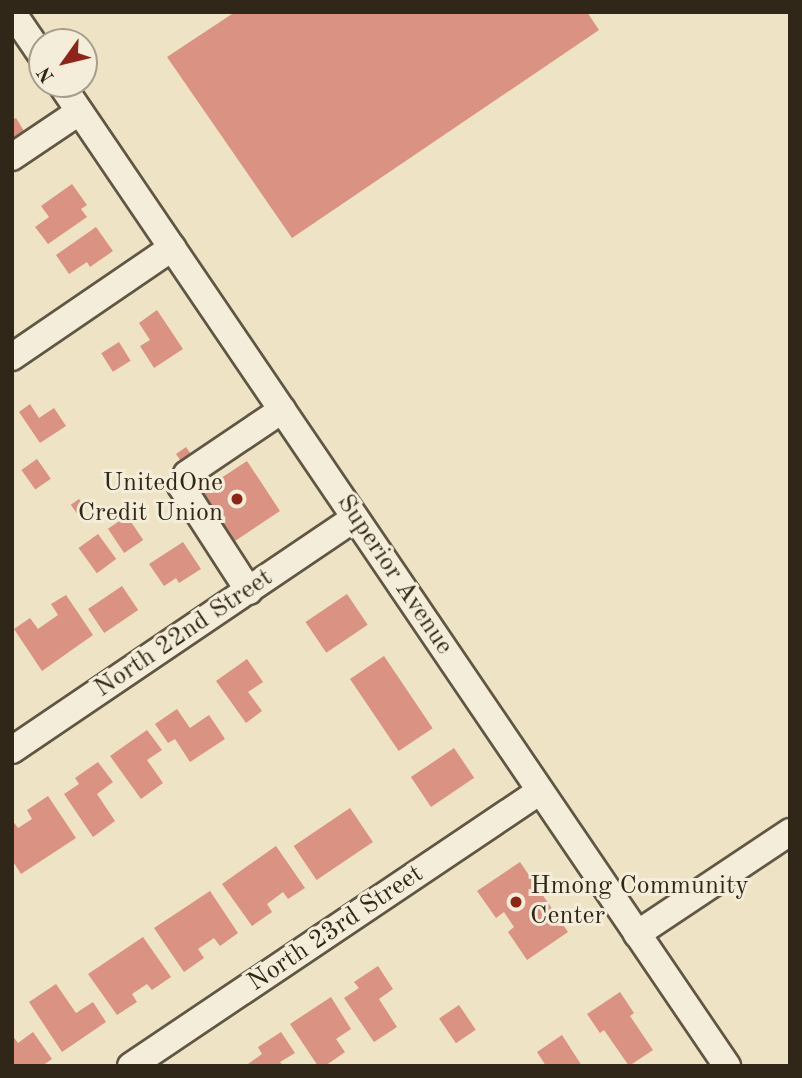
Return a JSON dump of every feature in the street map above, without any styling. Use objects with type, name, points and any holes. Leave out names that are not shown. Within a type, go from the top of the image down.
[{"type":"street","points":[[12,12],[28,35]]},
{"type":"street","name":"Superior Avenue","points":[[70,98],[637,934],[721,1063]]},
{"type":"street","points":[[12,157],[79,112]]},
{"type":"street","points":[[12,357],[172,248]]},
{"type":"street","points":[[249,591],[181,486],[187,474],[282,411]]},
{"type":"street","name":"North 22nd Street","points":[[12,750],[355,518]]},
{"type":"street","name":"North 23rd Street","points":[[131,1066],[540,791]]},
{"type":"street","points":[[637,934],[790,832]]},
{"type":"building","points":[[235,12],[587,12],[599,30],[292,238],[167,57]]},
{"type":"building","points":[[16,118],[29,139],[12,150],[12,120]]},
{"type":"building","points":[[72,184],[87,205],[81,209],[87,217],[48,244],[35,227],[49,217],[41,206]]},
{"type":"building","points":[[96,227],[113,251],[90,267],[87,262],[69,274],[56,255]]},
{"type":"building","points":[[157,310],[183,349],[154,368],[140,346],[150,340],[139,323]]},
{"type":"building","points":[[119,342],[131,361],[113,372],[101,353]]},
{"type":"building","points":[[30,404],[39,418],[54,408],[66,426],[40,443],[19,412]]},
{"type":"building","name":"UnitedOne Credit Union","points":[[186,447],[212,484],[247,461],[280,511],[226,547],[199,507],[202,492],[176,454]]},
{"type":"building","points":[[37,459],[51,479],[35,490],[21,470]]},
{"type":"building","points":[[79,499],[86,509],[78,515],[71,505]]},
{"type":"building","points":[[127,516],[143,540],[124,553],[108,529]]},
{"type":"building","points":[[98,534],[116,559],[97,573],[79,548]]},
{"type":"building","points":[[183,542],[201,569],[179,583],[176,578],[164,586],[149,564]]},
{"type":"building","points":[[122,586],[138,610],[104,633],[88,609]]},
{"type":"building","points":[[347,594],[368,625],[326,653],[306,622]]},
{"type":"building","points":[[66,595],[93,635],[42,671],[14,629],[30,618],[38,629],[58,615],[51,604]]},
{"type":"building","points":[[384,656],[433,728],[399,751],[350,679]]},
{"type":"building","points":[[247,659],[263,682],[248,692],[262,711],[246,723],[216,681]]},
{"type":"building","points":[[177,709],[190,728],[209,715],[225,739],[190,762],[175,739],[168,743],[155,724]]},
{"type":"building","points":[[147,730],[162,750],[147,760],[163,783],[141,799],[110,756]]},
{"type":"building","points":[[454,748],[474,778],[431,807],[411,777]]},
{"type":"building","points":[[98,762],[113,782],[97,794],[115,821],[93,837],[64,794],[79,784],[75,778]]},
{"type":"building","points":[[48,796],[76,838],[21,874],[12,860],[12,820],[18,828],[32,819],[27,810]]},
{"type":"building","points":[[350,808],[373,842],[317,880],[294,846]]},
{"type":"building","points":[[276,846],[305,888],[288,899],[283,892],[267,904],[272,912],[252,926],[222,884]]},
{"type":"building","name":"Hmong Community Center","points":[[520,862],[568,932],[527,960],[508,932],[514,927],[504,912],[496,918],[477,891]]},
{"type":"building","points":[[210,891],[238,933],[220,946],[214,938],[198,949],[204,958],[184,972],[154,928]]},
{"type":"building","points":[[143,937],[171,977],[152,990],[147,984],[132,994],[137,1002],[117,1015],[88,974]]},
{"type":"building","points":[[378,966],[393,989],[379,999],[397,1027],[374,1042],[344,998],[359,988],[354,982]]},
{"type":"building","points":[[56,984],[76,1013],[93,1002],[106,1022],[62,1052],[29,1002]]},
{"type":"building","points":[[620,992],[634,1013],[630,1016],[653,1050],[629,1066],[604,1030],[600,1033],[587,1014]]},
{"type":"building","points":[[331,997],[351,1029],[336,1039],[345,1052],[325,1066],[318,1066],[290,1024]]},
{"type":"building","points":[[459,1005],[476,1030],[456,1043],[439,1018]]},
{"type":"building","points":[[33,1032],[52,1059],[42,1066],[12,1066],[12,1035],[18,1043]]},
{"type":"building","points":[[281,1032],[295,1053],[280,1062],[283,1066],[249,1066],[248,1064],[262,1054],[258,1047]]},
{"type":"building","points":[[562,1035],[582,1066],[546,1066],[537,1052]]},
{"type":"place","name":"UnitedOne Credit Union","points":[[237,499]]},
{"type":"place","name":"Hmong Community Center","points":[[516,902]]}]
